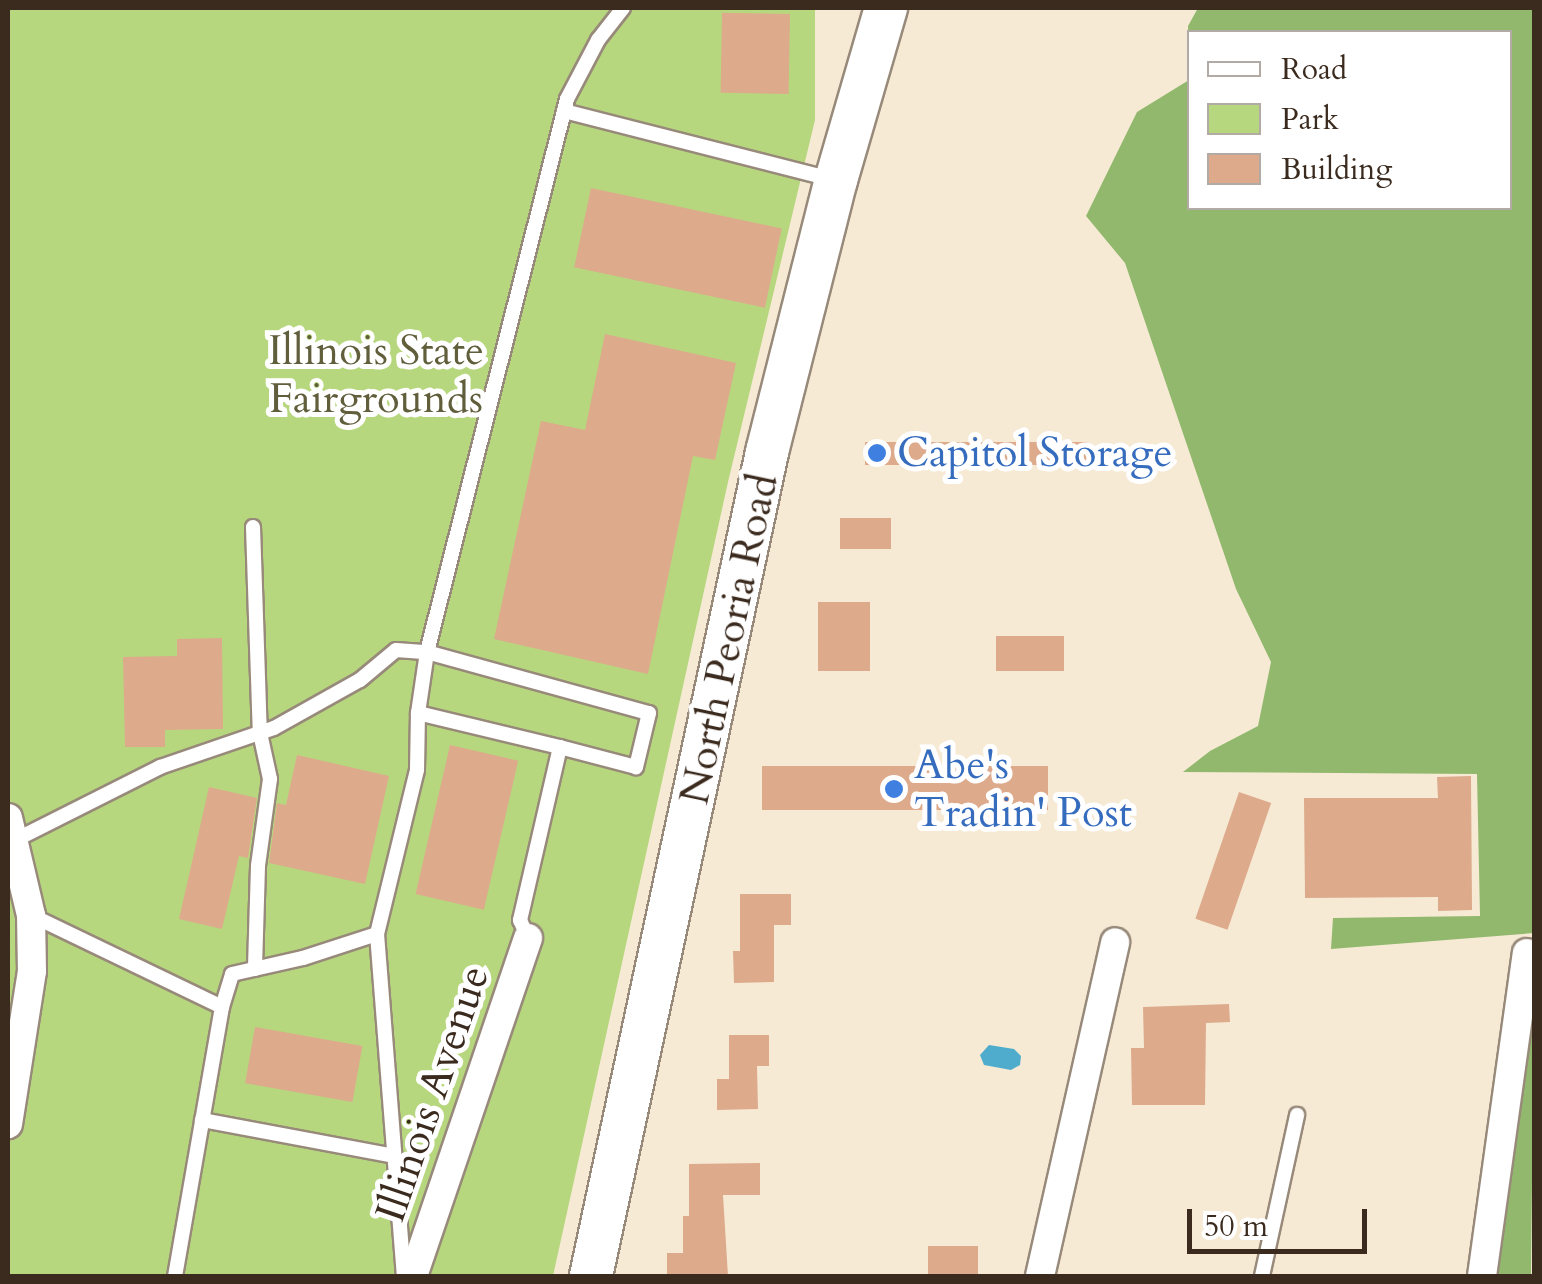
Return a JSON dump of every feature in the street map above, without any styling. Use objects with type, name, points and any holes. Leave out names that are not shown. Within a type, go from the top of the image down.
[{"type":"main road","name":"North Peoria Road","points":[[591,1276],[768,452],[836,180],[886,8]]},
{"type":"street","points":[[8,1124],[32,971],[31,915],[10,830]]},
{"type":"street","name":"Illinois Avenue","points":[[413,1276],[528,938]]},
{"type":"street","points":[[1040,1276],[1115,942]]},
{"type":"street","points":[[1482,1276],[1527,952]]},
{"type":"lane","points":[[404,1276],[377,934],[417,770],[418,713],[427,652],[564,111],[598,40],[624,8]]},
{"type":"lane","points":[[564,111],[836,180]]},
{"type":"lane","points":[[252,527],[260,733],[270,779],[258,866],[255,969]]},
{"type":"lane","points":[[10,830],[160,767],[260,733],[360,680],[396,650],[427,652],[649,713],[636,768],[418,713]]},
{"type":"lane","points":[[528,938],[520,920],[560,748]]},
{"type":"lane","points":[[31,915],[222,1008]]},
{"type":"lane","points":[[175,1276],[222,1008],[232,974],[377,934]]},
{"type":"lane","points":[[1262,1276],[1298,1115]]},
{"type":"lane","points":[[202,1120],[394,1156]]},
{"type":"green space","name":"Illinois State Fairgrounds","points":[[8,8],[815,8],[815,120],[728,482],[553,1276],[8,1276]]},
{"type":"green space","points":[[1198,8],[1534,8],[1534,933],[1331,949],[1333,918],[1480,916],[1477,774],[1183,772],[1210,751],[1258,726],[1271,662],[1236,589],[1125,263],[1086,216],[1137,112],[1187,81],[1187,210],[1512,210],[1512,30],[1188,30]]},
{"type":"green space","points":[[1534,992],[1531,1276],[1492,1276]]},
{"type":"water","points":[[989,1045],[1014,1049],[1021,1056],[1020,1065],[1011,1070],[984,1065],[980,1055]]},
{"type":"building","points":[[722,13],[790,14],[789,94],[721,93]]},
{"type":"building","points":[[591,188],[782,229],[765,308],[574,267]]},
{"type":"building","points":[[605,334],[736,363],[715,460],[693,456],[648,674],[494,639],[541,421],[585,430]]},
{"type":"building","points":[[865,442],[1087,442],[1087,465],[865,465]]},
{"type":"building","points":[[840,518],[891,518],[891,549],[840,549]]},
{"type":"building","points":[[818,602],[870,602],[870,671],[818,671]]},
{"type":"building","points":[[996,636],[1064,636],[1064,671],[996,671]]},
{"type":"building","points":[[222,638],[223,729],[165,730],[165,747],[125,747],[123,657],[177,656],[177,639]]},
{"type":"building","points":[[450,745],[518,761],[484,910],[416,894]]},
{"type":"building","points":[[297,755],[389,776],[365,884],[269,863],[277,803],[286,805]]},
{"type":"building","points":[[762,766],[1048,766],[1048,810],[762,810]]},
{"type":"building","points":[[1471,776],[1472,910],[1438,911],[1438,897],[1305,898],[1304,798],[1438,798],[1437,777]]},
{"type":"building","points":[[209,787],[257,798],[248,858],[239,856],[222,929],[179,919]]},
{"type":"building","points":[[1239,792],[1271,803],[1228,930],[1195,919]]},
{"type":"building","points":[[740,894],[791,894],[791,925],[774,925],[774,982],[734,983],[733,951],[740,951]]},
{"type":"building","points":[[1229,1004],[1230,1022],[1206,1023],[1205,1105],[1132,1105],[1131,1048],[1144,1048],[1143,1007]]},
{"type":"building","points":[[255,1027],[362,1046],[352,1102],[245,1083]]},
{"type":"building","points":[[729,1035],[769,1035],[769,1066],[757,1066],[758,1109],[717,1110],[717,1079],[729,1079]]},
{"type":"building","points":[[760,1163],[760,1195],[723,1195],[728,1276],[667,1276],[667,1253],[683,1253],[683,1216],[689,1216],[689,1164]]},
{"type":"building","points":[[928,1246],[978,1246],[978,1276],[928,1276]]},
{"type":"place","name":"Capitol Storage","points":[[877,453]]},
{"type":"place","name":"Abe's Tradin' Post","points":[[894,789]]}]
